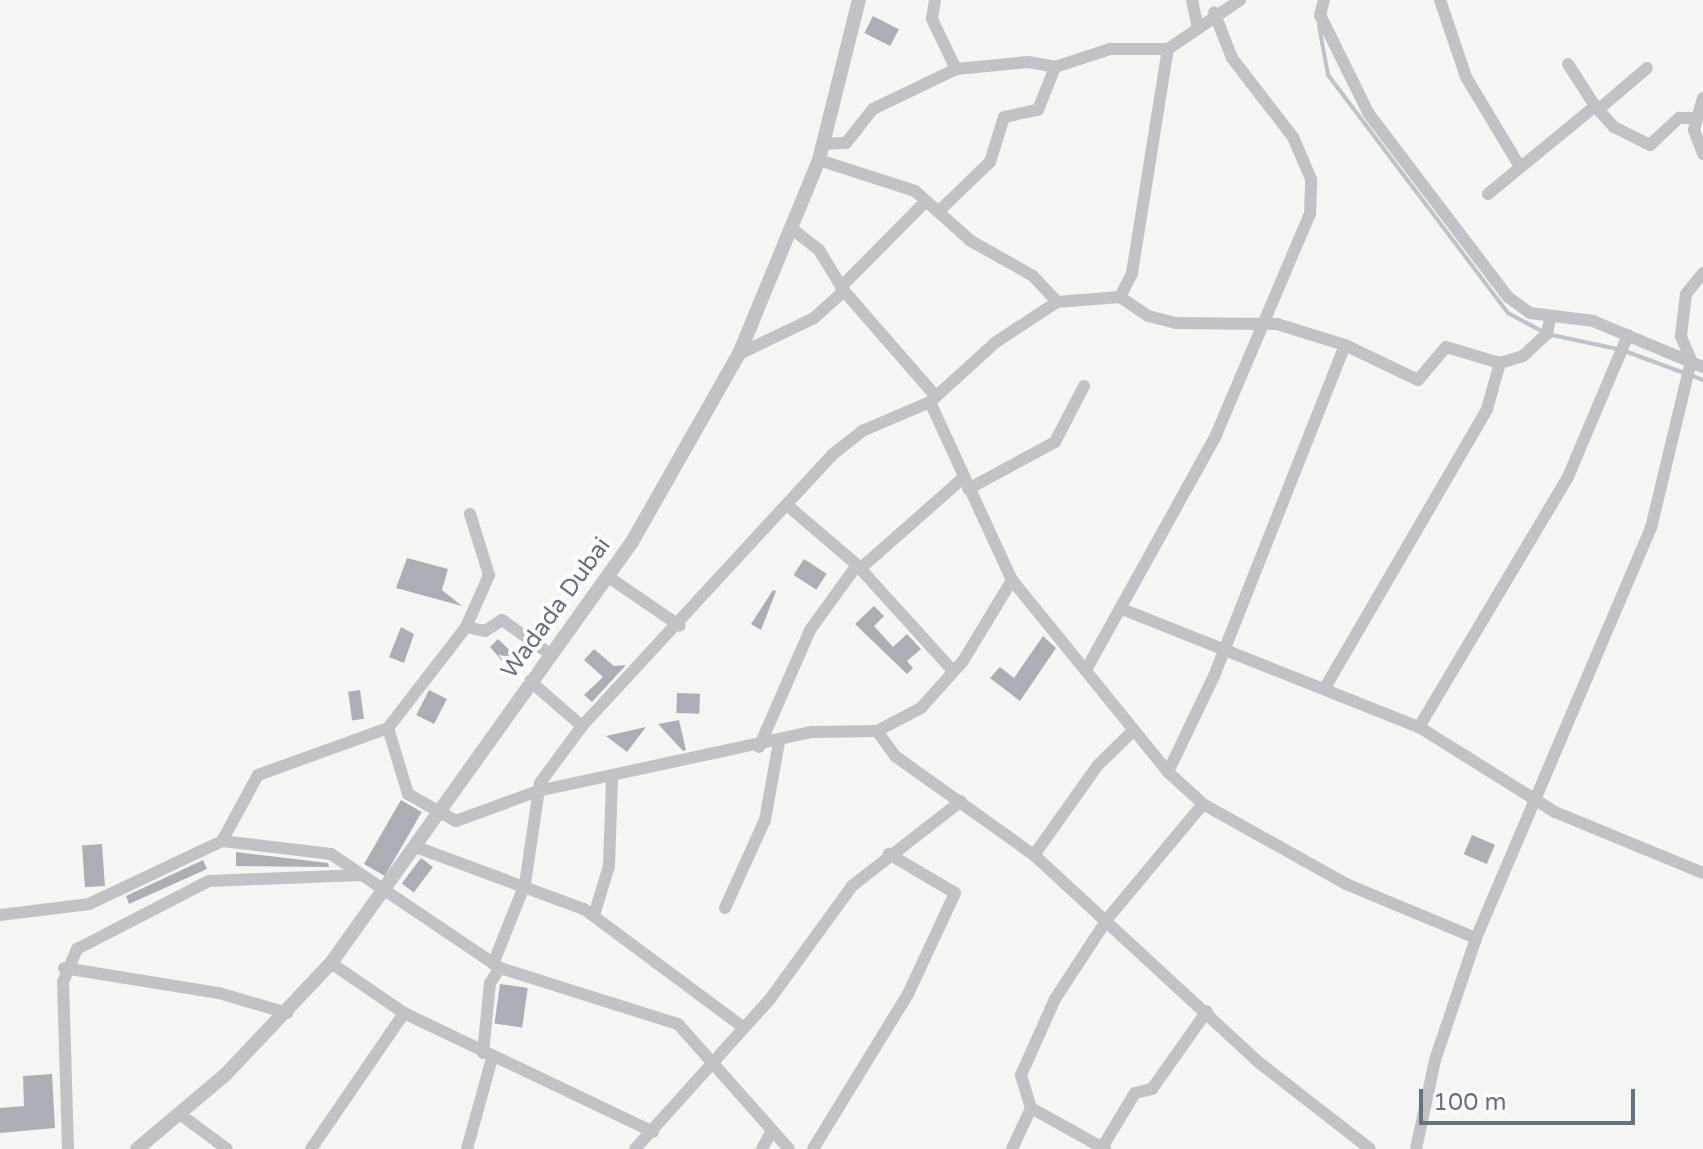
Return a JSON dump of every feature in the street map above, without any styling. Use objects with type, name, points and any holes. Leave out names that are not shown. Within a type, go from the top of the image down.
[{"type":"street","name":"Wadada Dubai","points":[[137,1149],[181,1115],[287,1013],[331,963],[388,890],[416,847],[434,811],[607,576],[739,354],[819,160],[859,0]]},
{"type":"street","points":[[935,0],[932,19],[956,69]]},
{"type":"street","points":[[1192,0],[1197,24]]},
{"type":"street","points":[[1120,297],[1132,273],[1168,49],[1214,12],[1240,0]]},
{"type":"street","points":[[1324,0],[1320,15],[1333,46],[1393,150],[1508,297],[1550,318],[1593,321],[1695,363]]},
{"type":"street","points":[[1440,0],[1466,77],[1520,167]]},
{"type":"street","points":[[1086,670],[1216,435],[1261,322],[1310,214],[1311,179],[1293,137],[1232,58],[1214,12]]},
{"type":"street","points":[[824,144],[846,143],[873,109],[956,69],[1028,62],[1055,67],[1110,49],[1168,49]]},
{"type":"street","points":[[1568,64],[1597,108],[1614,127],[1650,145],[1679,118],[1695,118]]},
{"type":"street","points":[[939,211],[990,162],[1004,117],[1038,110],[1055,67]]},
{"type":"street","points":[[1488,194],[1647,68]]},
{"type":"street","points":[[1703,98],[1695,118],[1703,154]]},
{"type":"street","points":[[819,160],[926,201],[994,257],[1033,276],[1057,302]]},
{"type":"street","points":[[739,354],[814,318],[926,201]]},
{"type":"street","points":[[791,228],[819,250],[842,289],[932,398],[965,483],[1012,580],[1168,772],[1203,804],[1346,884],[1476,938]]},
{"type":"street","points":[[1416,1149],[1435,1060],[1476,938],[1539,799],[1651,528],[1695,363],[1681,336],[1686,294],[1703,273]]},
{"type":"street","points":[[467,1149],[488,1056],[490,983],[525,884],[538,791],[582,726],[680,626],[787,505],[862,431],[932,398],[1057,302],[1120,297],[1148,316],[1176,323],[1261,322],[1345,345],[1418,380],[1446,347],[1500,363],[1537,347],[1550,318]]},
{"type":"street","points":[[1419,727],[1568,477],[1628,335]]},
{"type":"street","points":[[1168,772],[1224,651],[1345,345]]},
{"type":"street","points":[[1326,686],[1487,409],[1500,363]]},
{"type":"street","points":[[759,747],[810,630],[859,566],[965,483],[1055,442],[1084,386]]},
{"type":"street","points":[[787,505],[859,566],[953,671]]},
{"type":"street","points":[[222,841],[258,775],[388,728],[466,627],[489,575],[470,514]]},
{"type":"street","points":[[607,576],[680,626]]},
{"type":"street","points":[[388,728],[399,781],[434,811],[466,820],[538,791],[612,779],[759,747],[812,732],[877,731],[921,708],[953,671],[1012,580]]},
{"type":"street","points":[[1122,609],[1224,651],[1326,686],[1419,727],[1539,799],[1645,855],[1703,873]]},
{"type":"street","points":[[466,627],[485,631],[502,620],[550,654]]},
{"type":"street","points":[[530,681],[582,726]]},
{"type":"street","points":[[1034,855],[1098,765],[1134,730]]},
{"type":"street","points":[[877,731],[895,756],[1034,855],[1108,918],[1207,1011],[1370,1149]]},
{"type":"street","points":[[725,908],[765,820],[779,742]]},
{"type":"street","points":[[594,915],[609,866],[612,779]]},
{"type":"street","points":[[635,1149],[744,1028],[852,886],[889,854],[961,801]]},
{"type":"street","points":[[1012,1149],[1031,1108],[1021,1075],[1039,1029],[1108,918],[1203,804]]},
{"type":"street","points":[[0,915],[89,904],[222,841],[331,854],[496,966],[665,1016],[715,1063],[770,1134],[789,1149]]},
{"type":"street","points":[[416,847],[443,862],[525,884],[594,915],[744,1028]]},
{"type":"street","points":[[813,1149],[908,994],[955,893],[889,854]]},
{"type":"street","points":[[68,1149],[64,968],[77,949],[209,881],[361,875]]},
{"type":"street","points":[[331,963],[404,1013],[488,1056],[653,1132]]},
{"type":"street","points":[[64,968],[219,993],[287,1013]]},
{"type":"street","points":[[1031,1108],[1104,1148],[1135,1093],[1152,1089],[1207,1011]]},
{"type":"street","points":[[311,1149],[404,1013]]},
{"type":"street","points":[[181,1115],[227,1149]]},
{"type":"street","points":[[762,1149],[770,1134]]},
{"type":"building","points":[[873,16],[899,29],[890,46],[864,33]]},
{"type":"building","points":[[407,558],[448,569],[442,590],[462,606],[396,588]]},
{"type":"building","points":[[804,559],[827,574],[816,590],[794,575]]},
{"type":"building","points":[[773,590],[776,591],[761,630],[751,624]]},
{"type":"building","points":[[874,606],[884,616],[874,626],[893,647],[907,634],[921,649],[907,661],[913,668],[907,674],[855,624]]},
{"type":"building","points":[[401,627],[414,634],[404,663],[389,657]]},
{"type":"building","points":[[1043,636],[1056,648],[1020,701],[990,678],[1000,667],[1014,678]]},
{"type":"building","points":[[498,639],[522,662],[512,672],[490,647]]},
{"type":"building","points":[[594,649],[614,666],[626,665],[592,702],[584,695],[603,677],[584,660]]},
{"type":"building","points":[[360,690],[364,719],[352,720],[348,692]]},
{"type":"building","points":[[429,690],[447,699],[434,724],[416,715]]},
{"type":"building","points":[[677,693],[700,694],[699,714],[676,713]]},
{"type":"building","points":[[679,720],[686,750],[683,751],[658,724]]},
{"type":"building","points":[[646,727],[627,752],[606,736],[628,731]]},
{"type":"building","points":[[401,800],[422,812],[385,876],[364,864]]},
{"type":"building","points":[[1472,835],[1495,845],[1487,864],[1464,854]]},
{"type":"building","points":[[102,844],[105,886],[85,887],[82,845]]},
{"type":"building","points":[[236,852],[328,863],[329,867],[236,866]]},
{"type":"building","points":[[421,858],[433,867],[414,893],[402,884]]},
{"type":"building","points":[[203,860],[207,869],[129,904],[126,896]]},
{"type":"building","points":[[500,984],[528,988],[522,1028],[494,1024]]},
{"type":"building","points":[[52,1074],[55,1128],[0,1133],[0,1108],[24,1106],[23,1076]]},
{"type":"waterway","points":[[1319,26],[1328,75],[1508,313],[1547,334],[1622,350],[1703,380]]}]
